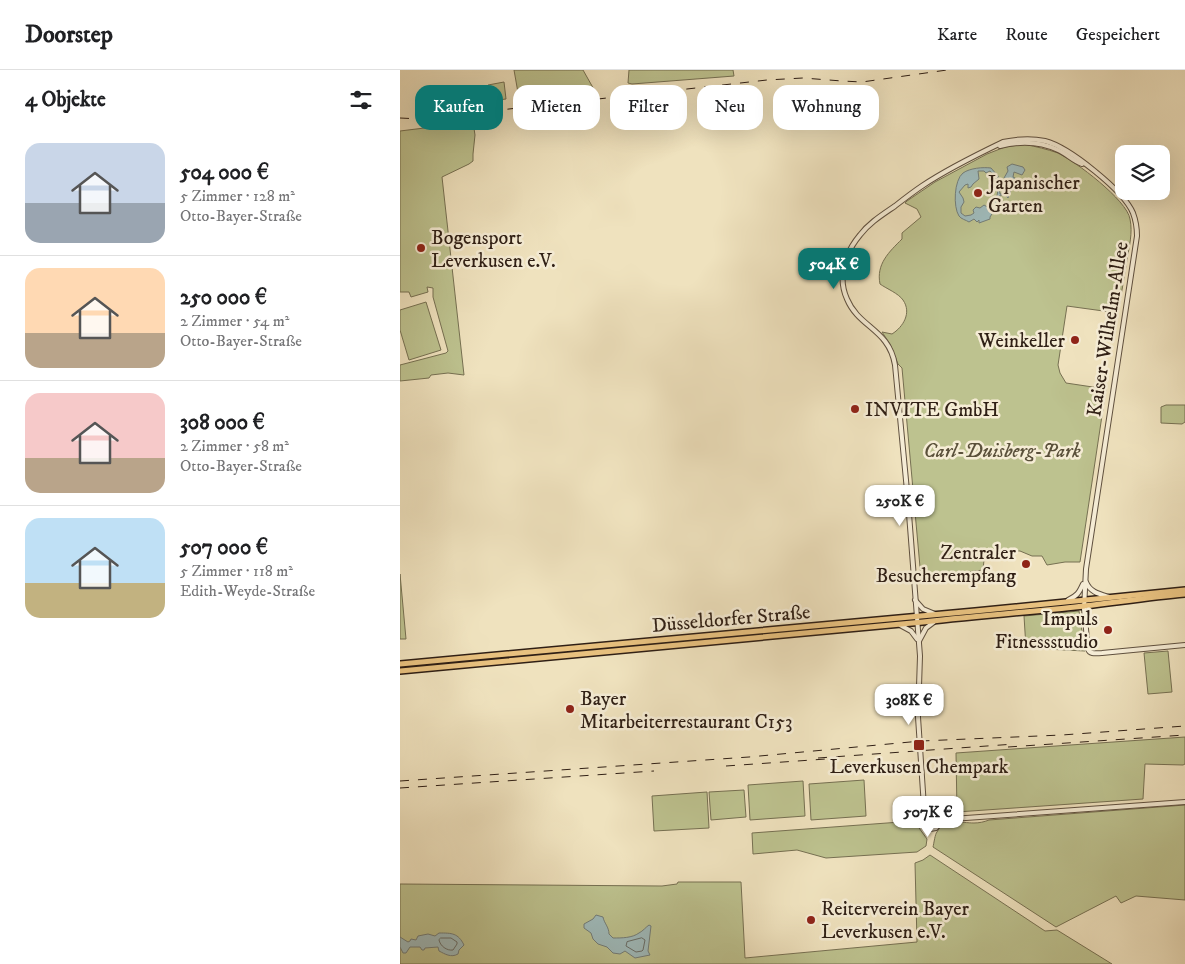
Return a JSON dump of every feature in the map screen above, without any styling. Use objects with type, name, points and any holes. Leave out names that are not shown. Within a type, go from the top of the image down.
[{"type":"main road","points":[[1084,602],[1109,597],[1185,590]]},
{"type":"main road","points":[[1084,602],[1185,594]]},
{"type":"main road","name":"Düsseldorfer Straße","points":[[400,664],[1065,602],[1084,602]]},
{"type":"main road","name":"Düsseldorfer Straße","points":[[400,671],[917,623],[1084,602]]},
{"type":"main road","points":[[710,635],[710,642]]},
{"type":"main road","points":[[528,652],[528,659]]},
{"type":"street","name":"Kaiser-Wilhelm-Allee","points":[[992,147],[1003,142],[1024,139],[1038,140],[1055,145],[1071,154],[1102,178],[1126,202],[1133,212],[1137,236],[1085,580],[1084,602],[1089,652],[1102,653],[1185,645]]},
{"type":"street","name":"Kaiser-Wilhelm-Allee","points":[[992,147],[1023,142],[1044,145],[1059,150],[1078,163],[1087,166]]},
{"type":"street","points":[[927,817],[935,816],[938,820],[936,828],[927,828],[925,824],[927,817],[924,807],[918,717],[920,669],[917,623],[894,361],[889,347],[883,339],[849,305],[843,287],[844,268],[848,254],[854,244],[865,229],[874,221],[923,185],[992,147]]},
{"type":"street","points":[[1085,580],[1091,590],[1109,597]]},
{"type":"street","points":[[1065,602],[1079,594],[1085,580]]},
{"type":"street","points":[[915,600],[923,609],[935,614]]},
{"type":"street","points":[[918,641],[926,628],[935,621]]},
{"type":"street","points":[[900,624],[911,631],[918,641]]},
{"type":"street","points":[[938,820],[1185,802]]},
{"type":"green space","points":[[514,70],[583,70],[591,85],[517,85]]},
{"type":"green space","points":[[629,70],[733,70],[734,76],[632,84],[628,83]]},
{"type":"green space","points":[[504,82],[506,99],[503,99],[503,85],[488,85]]},
{"type":"green space","points":[[415,129],[474,130],[473,161],[442,177],[464,375],[448,373],[431,375],[429,378],[400,381],[400,365],[448,351],[433,297],[433,288],[427,287],[428,292],[411,297],[409,292],[400,292],[400,131]]},
{"type":"green space","name":"Carl-Duisberg-Park","points":[[1025,144],[1046,149],[1066,157],[1099,182],[1115,197],[1115,200],[1120,202],[1127,211],[1131,224],[1118,313],[1067,306],[1058,365],[1066,383],[1106,389],[1080,562],[1047,565],[1042,556],[1032,556],[1020,551],[1005,551],[984,560],[983,570],[921,578],[902,368],[898,364],[890,344],[882,332],[892,334],[896,331],[903,324],[907,310],[901,298],[880,284],[880,270],[888,254],[902,239],[902,233],[921,217],[917,209],[905,203],[907,201],[935,182],[987,154],[1005,147]]},
{"type":"green space","points":[[426,302],[441,350],[409,360],[400,330],[400,310]]},
{"type":"green space","points":[[1166,405],[1185,405],[1185,422],[1182,424],[1161,423],[1161,407]]},
{"type":"green space","points":[[400,574],[406,639],[400,639]]},
{"type":"green space","points":[[1079,611],[1085,651],[1026,648],[1024,616]]},
{"type":"green space","points":[[1168,651],[1172,692],[1148,694],[1144,653]]},
{"type":"green space","points":[[1185,737],[1185,764],[1145,764],[1143,799],[957,812],[956,753]]},
{"type":"green space","points":[[864,780],[866,816],[811,820],[809,784]]},
{"type":"green space","points":[[803,781],[805,816],[750,820],[748,785]]},
{"type":"green space","points":[[744,790],[746,817],[711,820],[709,792]]},
{"type":"green space","points":[[707,792],[709,828],[654,831],[652,796]]},
{"type":"green space","points":[[1185,805],[1185,900],[1136,896],[1121,903],[1116,896],[1056,927],[933,847],[936,833],[940,828],[949,823],[978,823],[989,820]]},
{"type":"green space","points":[[914,821],[927,839],[926,846],[917,852],[826,858],[797,850],[753,854],[752,833]]},
{"type":"green space","points":[[930,855],[1045,931],[1057,930],[1112,964],[400,964],[400,884],[662,886],[677,884],[678,882],[741,882],[745,958],[917,942],[915,863]]},
{"type":"water","points":[[1012,164],[1023,167],[1025,170],[1022,175],[1014,172],[1013,177],[1015,178],[1008,198],[1006,195],[1000,195],[1001,207],[997,206],[990,219],[979,223],[979,220],[977,222],[974,219],[969,222],[960,217],[957,212],[955,194],[960,176],[969,170],[991,168],[998,176],[1000,194],[1006,193],[1009,184],[1004,178],[1008,171],[1007,167]],"holes":[[[978,171],[986,173],[990,171],[996,180],[998,188],[996,198],[989,208],[984,205],[980,208],[976,207],[973,210],[974,213],[965,216],[961,213],[961,207],[964,202],[959,192],[965,185],[968,184],[968,188],[971,187],[979,179]]]},
{"type":"water","points":[[596,915],[603,917],[609,934],[613,938],[633,936],[649,925],[651,926],[648,951],[650,955],[635,958],[625,951],[620,954],[613,953],[607,947],[598,944],[593,939],[591,933],[584,928],[584,924]]},
{"type":"water","points":[[439,933],[451,934],[459,938],[464,945],[458,954],[450,956],[439,951],[438,947],[422,950],[420,947],[410,947],[406,953],[403,953],[400,947],[400,937],[408,942],[411,939],[416,940],[418,936],[428,934],[435,936]]},
{"type":"railway","points":[[400,118],[420,119],[767,80],[803,78],[862,82],[947,70]]},
{"type":"railway","points":[[400,781],[749,757],[921,741],[1062,735],[1185,726]]},
{"type":"railway","points":[[1008,747],[1185,735]]},
{"type":"railway","points":[[818,758],[1015,744]]},
{"type":"railway","points":[[726,766],[826,759]]},
{"type":"railway","points":[[400,788],[654,771]]},
{"type":"place","name":"Japanischer Garten","points":[[978,193]]},
{"type":"place","name":"Bogensport Leverkusen e.V.","points":[[421,248]]},
{"type":"place","name":"Weinkeller","points":[[1075,340]]},
{"type":"place","name":"INVITE GmbH","points":[[855,409]]},
{"type":"place","name":"Zentraler Besucherempfang","points":[[1026,564]]},
{"type":"place","name":"Impuls Fitnessstudio","points":[[1108,630]]},
{"type":"place","name":"Bayer Mitarbeiterrestaurant C153","points":[[570,709]]},
{"type":"place","name":"Leverkusen Chempark","points":[[919,745]]},
{"type":"place","name":"Reiterverein Bayer Leverkusen e.V.","points":[[811,920]]}]
